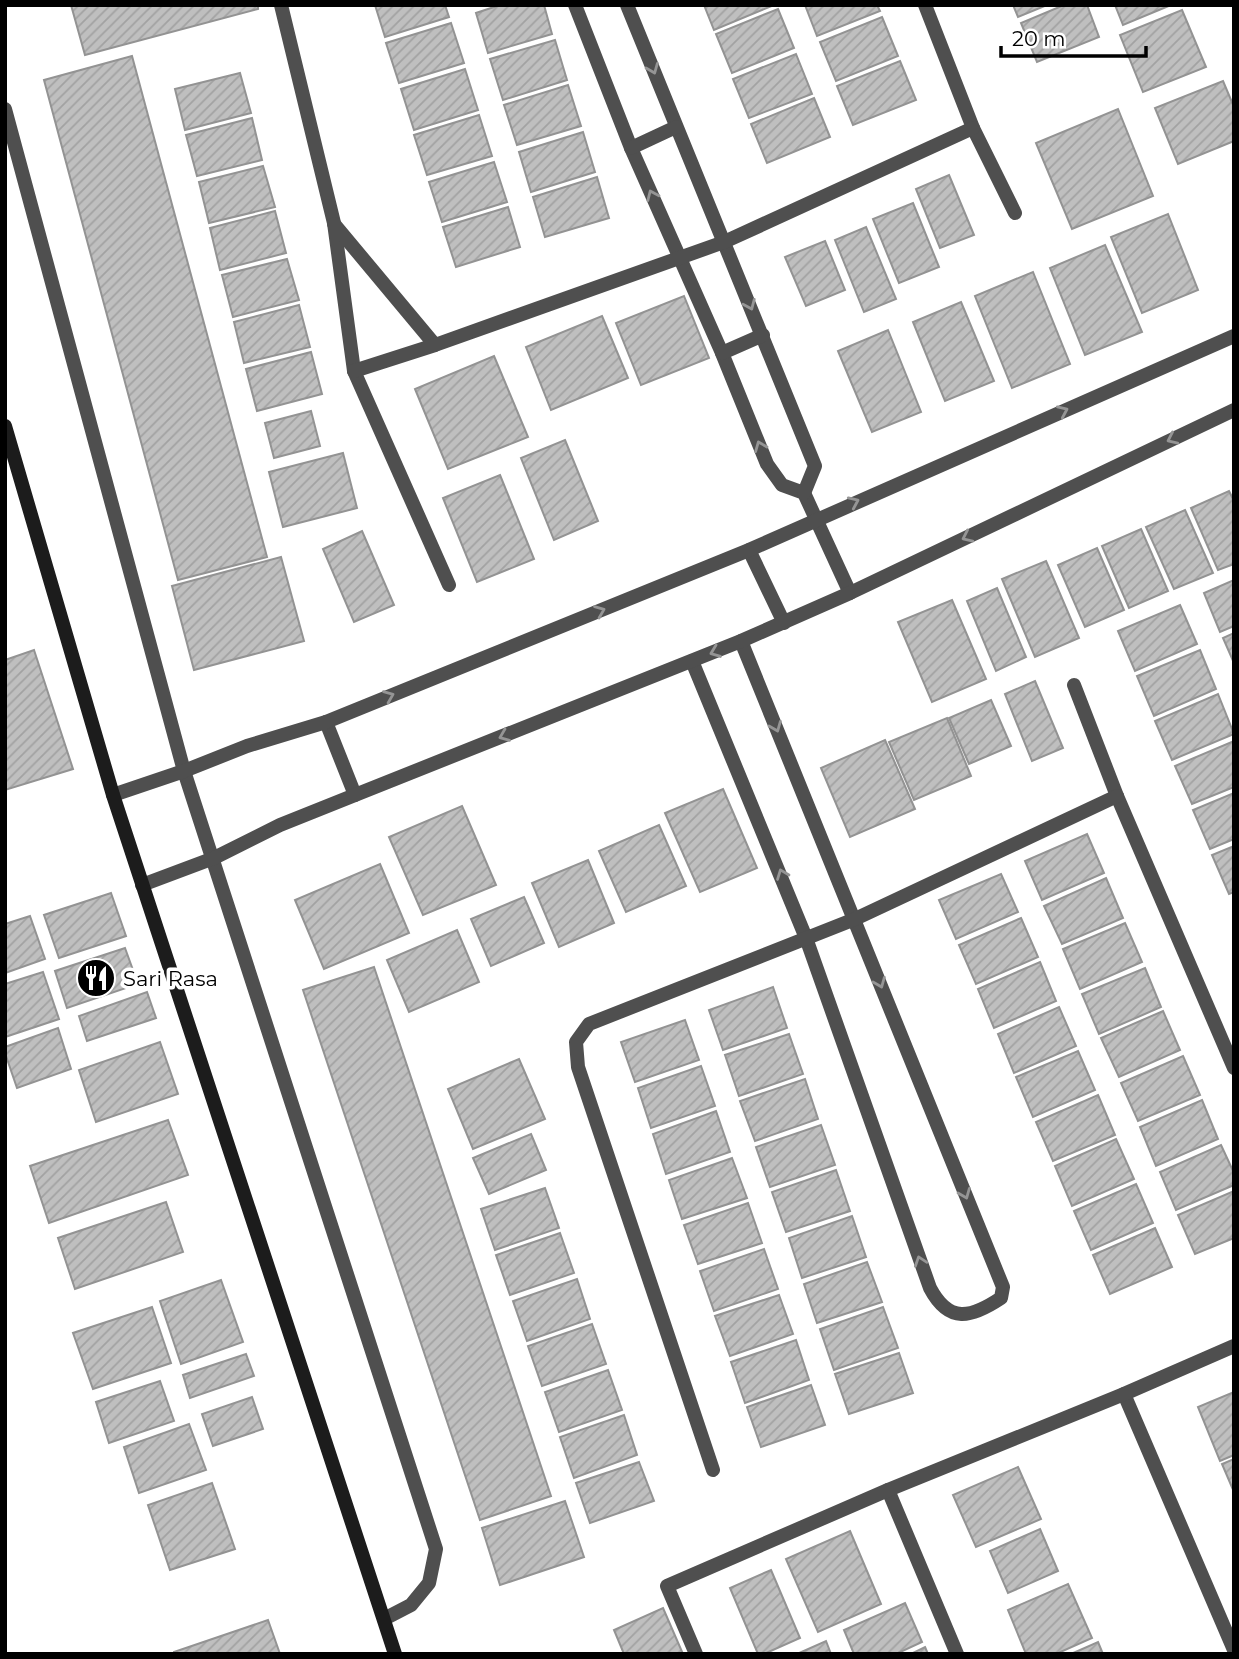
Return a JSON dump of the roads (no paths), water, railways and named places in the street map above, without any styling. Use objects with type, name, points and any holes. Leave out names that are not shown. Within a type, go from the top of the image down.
[{"type":"street","points":[[281,5],[334,223],[354,371],[449,585]]},
{"type":"street","points":[[575,5],[631,148],[722,353],[767,464],[782,485],[804,493],[850,593]]},
{"type":"street","points":[[627,5],[815,466],[804,493]]},
{"type":"street","points":[[925,5],[973,128],[1015,213]]},
{"type":"street","points":[[5,109],[184,771],[436,1549],[429,1583],[411,1605],[384,1619]]},
{"type":"street","points":[[631,148],[676,127]]},
{"type":"street","points":[[354,371],[435,345],[724,242],[973,128]]},
{"type":"street","points":[[334,223],[435,345]]},
{"type":"street","points":[[722,353],[763,335]]},
{"type":"street","points":[[113,795],[247,746],[326,722],[749,550],[1234,336]]},
{"type":"street","points":[[142,885],[214,859],[280,825],[741,641],[850,593],[1234,410]]},
{"type":"street","points":[[5,426],[113,795],[395,1654]]},
{"type":"street","points":[[749,550],[784,622]]},
{"type":"street","points":[[692,661],[806,938],[930,1288],[938,1304],[957,1313],[974,1313],[1001,1298],[1003,1287],[741,641]]},
{"type":"street","points":[[1074,685],[1117,796],[1234,1068]]},
{"type":"street","points":[[326,722],[355,795]]},
{"type":"street","points":[[713,1470],[578,1067],[576,1042],[589,1024],[855,919],[1117,796]]},
{"type":"street","points":[[696,1654],[667,1586],[888,1490],[1234,1346]]},
{"type":"street","points":[[1124,1394],[1234,1650]]},
{"type":"street","points":[[888,1490],[957,1654]]},
{"type":"place","name":"Sari Rasa","points":[[96,978]]}]
